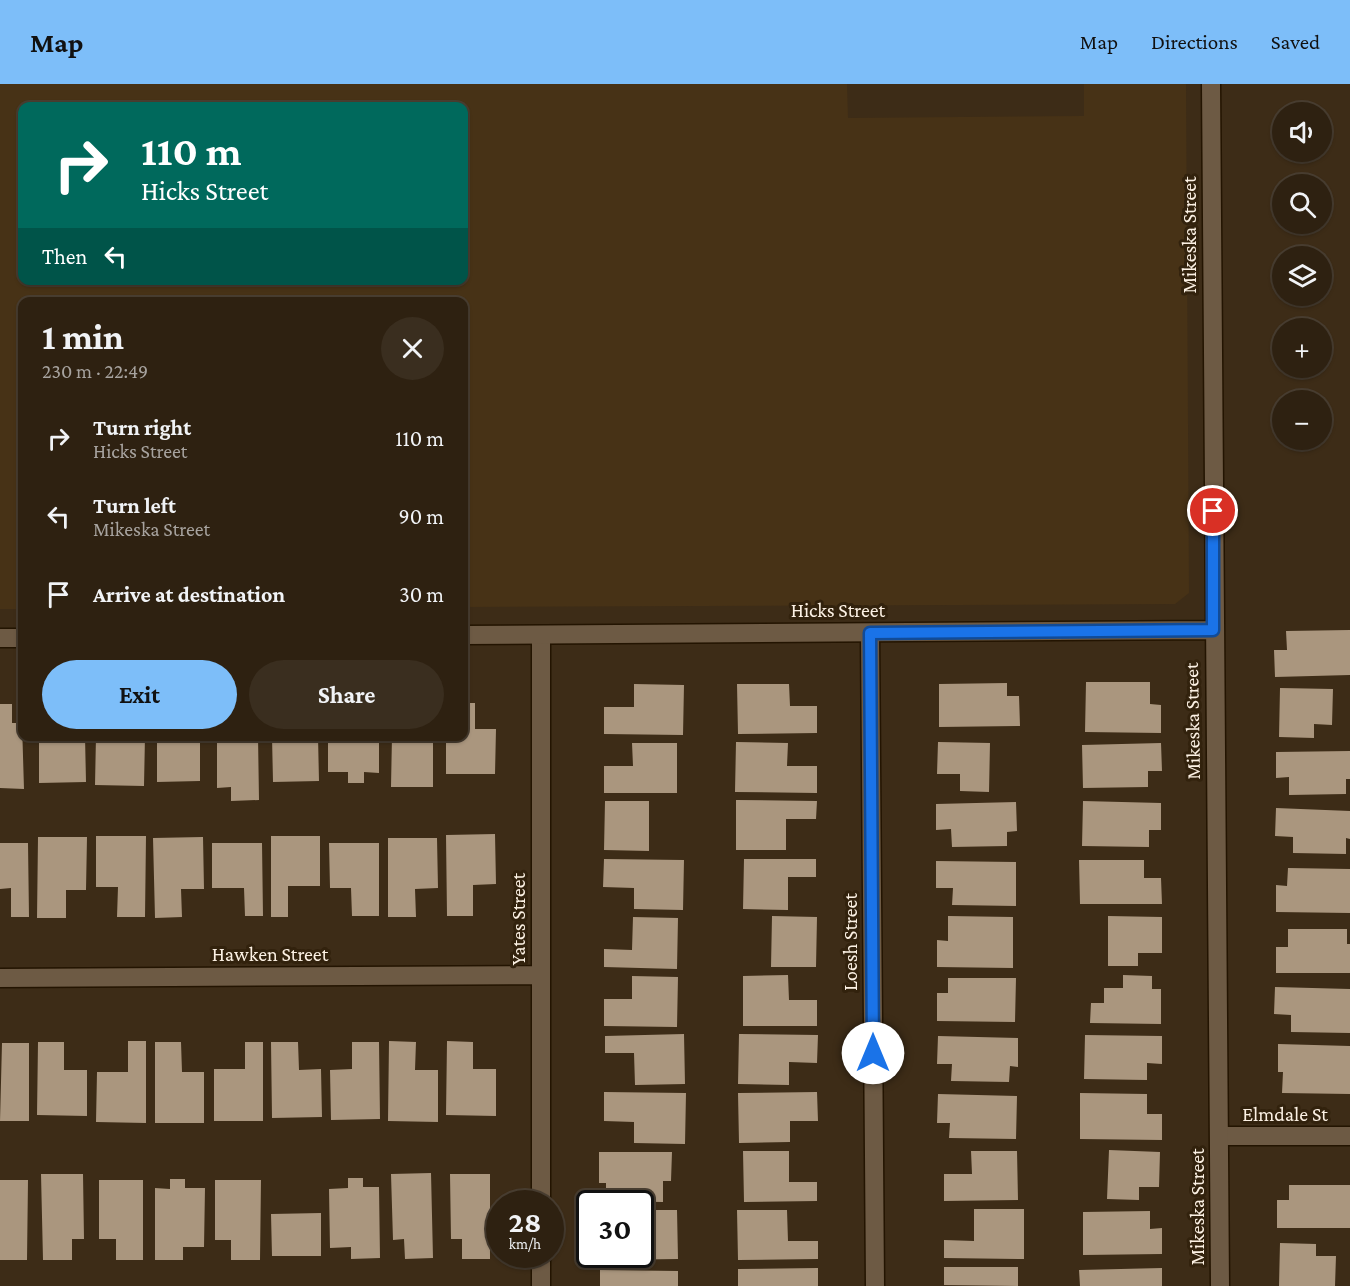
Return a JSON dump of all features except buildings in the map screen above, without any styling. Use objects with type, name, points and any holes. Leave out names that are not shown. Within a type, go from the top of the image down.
[{"type":"street","name":"Mikeska Street","points":[[1211,84],[1213,630],[1220,1286]]},
{"type":"street","name":"Hicks Street","points":[[468,635],[1213,630]]},
{"type":"street","name":"Loesh Street","points":[[870,633],[875,1286]]},
{"type":"street","name":"Yates Street","points":[[541,635],[541,1190]]},
{"type":"street","points":[[0,638],[18,638]]},
{"type":"street","name":"Hawken Street","points":[[0,978],[541,975]]},
{"type":"street","name":"Elmdale St","points":[[1220,1136],[1350,1136]]},
{"type":"street","points":[[541,1268],[541,1286]]},
{"type":"shaded area","points":[[0,84],[847,84],[848,118],[1084,116],[1084,84],[1186,84],[1189,593],[1175,604],[468,607],[468,297],[18,297],[18,609],[0,609]]},
{"type":"route","points":[[873,1053],[870,633],[1213,630],[1213,511]]}]
